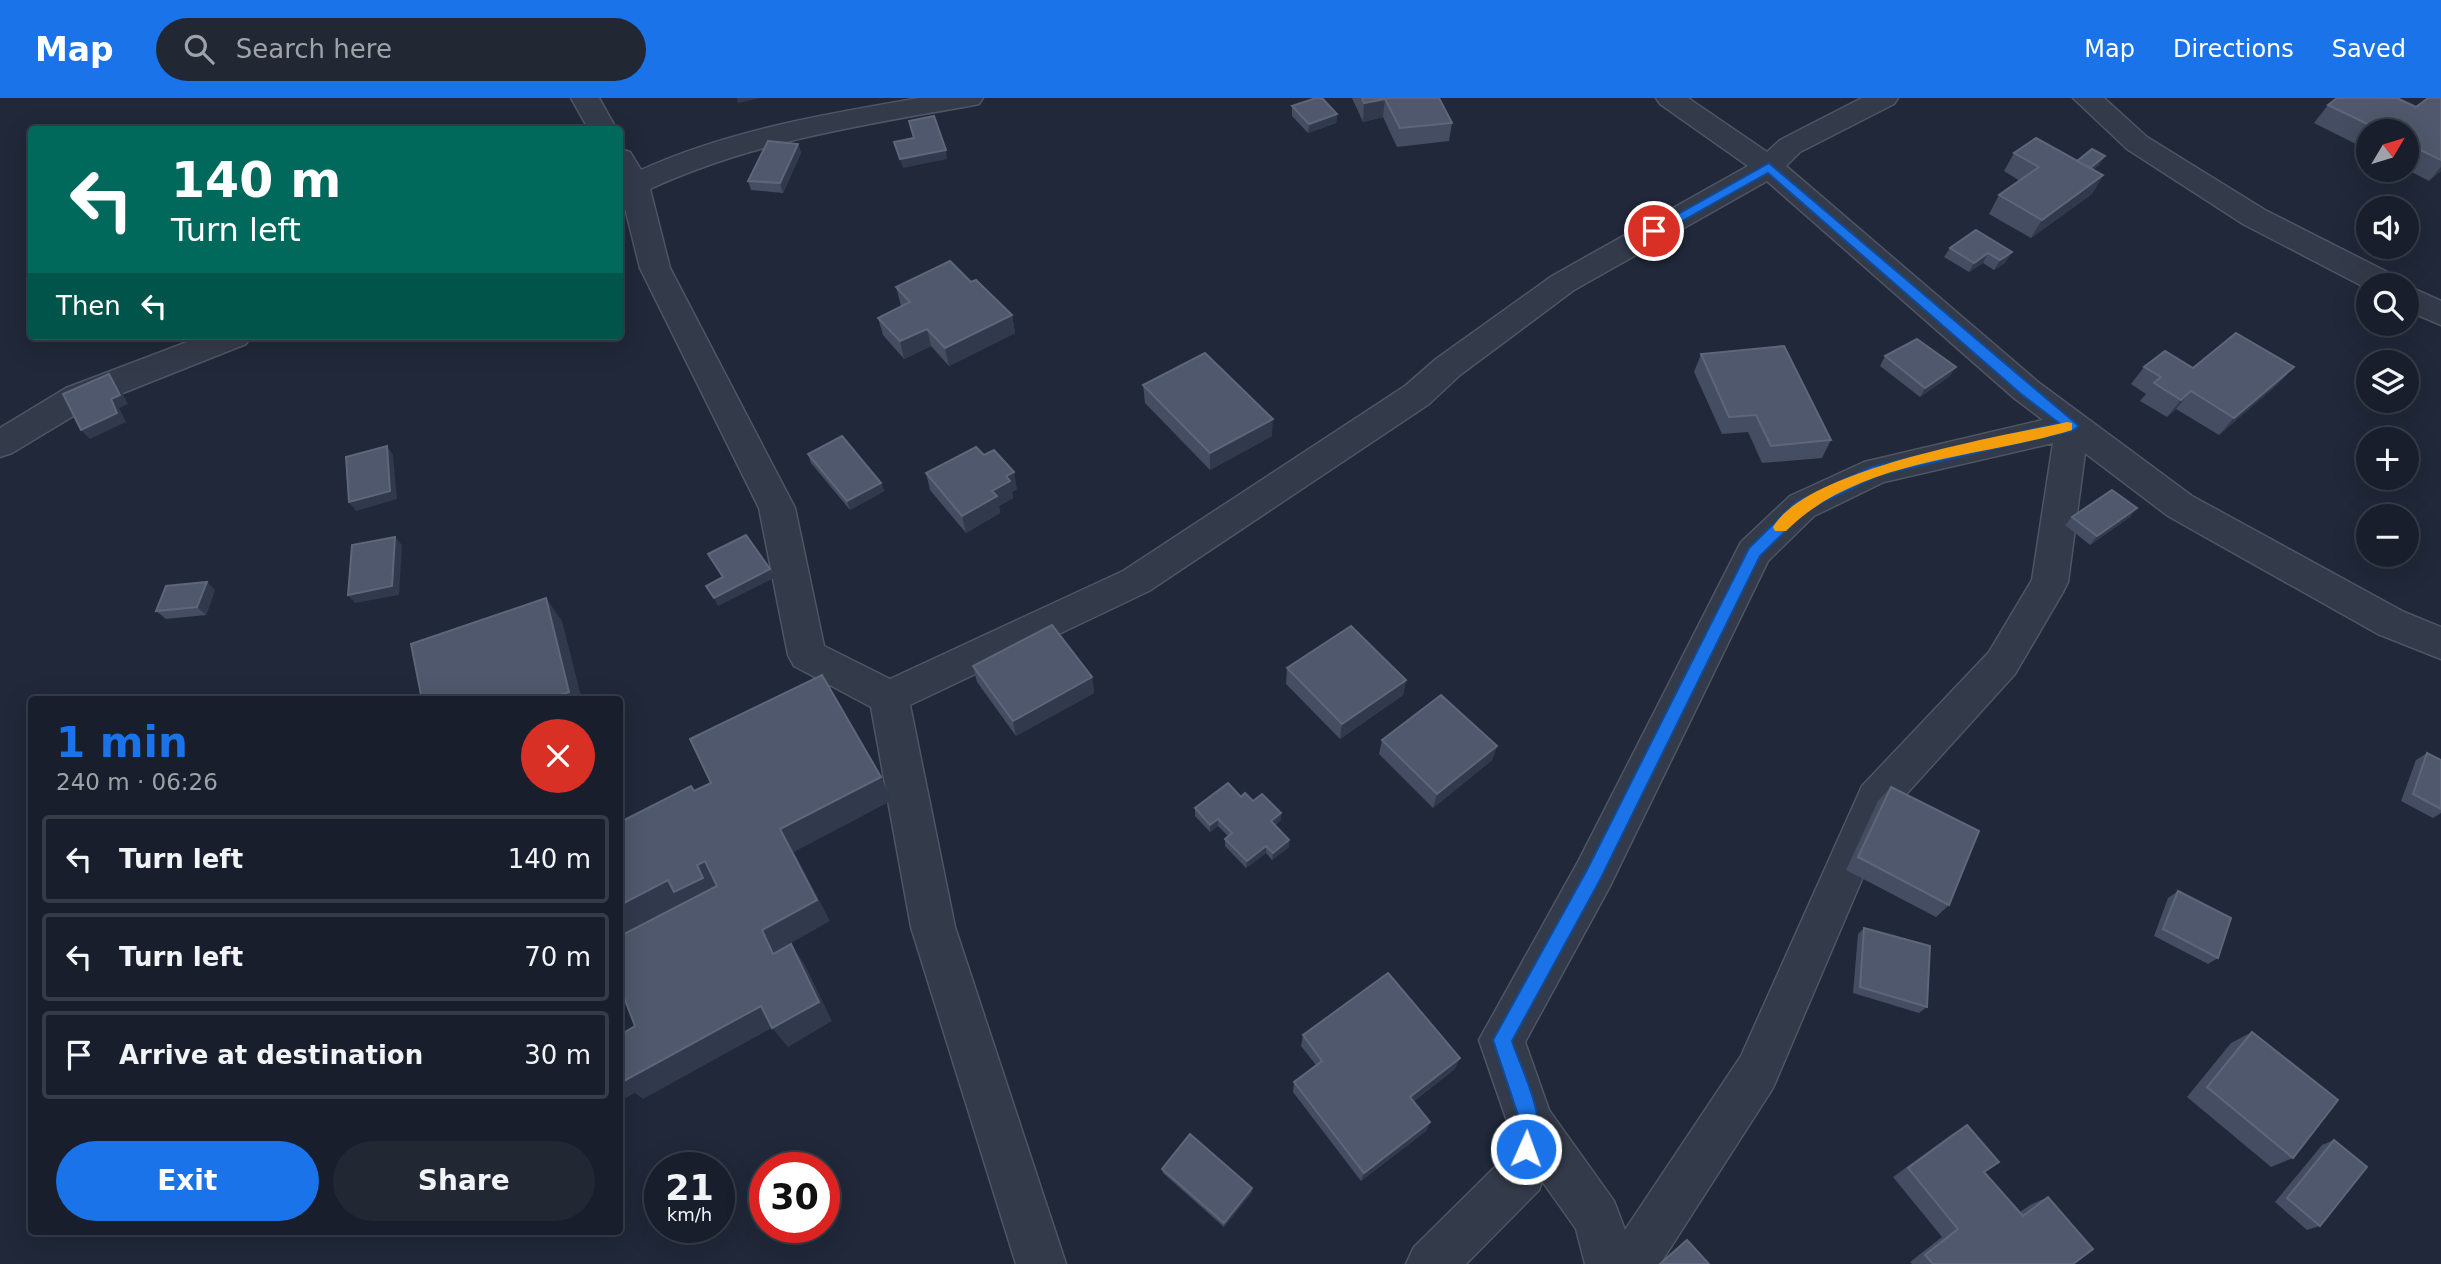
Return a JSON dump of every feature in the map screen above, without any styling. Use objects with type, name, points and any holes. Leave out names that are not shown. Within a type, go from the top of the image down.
[{"type":"street","points":[[585,98],[601,126]]},
{"type":"street","points":[[889,697],[807,655],[777,508],[655,268],[624,177],[807,126],[969,98]]},
{"type":"street","points":[[1670,98],[1769,167],[2026,390],[2180,506],[2391,623],[2441,643]]},
{"type":"street","points":[[889,697],[1136,581],[1417,395],[1448,367],[1563,283],[1769,167],[1790,146],[1884,98]]},
{"type":"street","points":[[2087,98],[2137,143],[2243,210],[2363,273]]},
{"type":"street","points":[[2419,303],[2441,314]]},
{"type":"street","points":[[0,444],[78,397],[224,340]]},
{"type":"street","points":[[1610,1264],[1597,1219],[1531,1124],[1502,1040],[1594,874],[1754,552],[1802,506],[1877,471],[2072,426]]},
{"type":"street","points":[[1631,1264],[1757,1072],[1876,799],[2002,663],[2050,582],[2072,426]]},
{"type":"street","points":[[889,697],[933,927],[1041,1264]]},
{"type":"street","points":[[1431,1264],[1522,1174],[1531,1124]]},
{"type":"building","points":[[1322,98],[1337,114],[1309,124],[1292,106]]},
{"type":"building","points":[[1362,98],[1439,98],[1452,123],[1400,128],[1385,99],[1364,103]]},
{"type":"building","points":[[2337,98],[2397,98],[2416,107],[2428,98],[2441,98],[2441,160],[2419,149],[2419,119],[2357,119],[2328,105]]},
{"type":"building","points":[[934,116],[946,150],[900,159],[894,142],[914,138],[909,121]]},
{"type":"building","points":[[2036,138],[2103,175],[2042,220],[1999,195],[2039,167],[2014,153]]},
{"type":"building","points":[[768,141],[798,144],[780,183],[748,181]]},
{"type":"building","points":[[2092,149],[2105,156],[2090,168],[2077,161]]},
{"type":"building","points":[[1976,230],[2012,252],[2000,260],[1988,253],[1974,263],[1950,248]]},
{"type":"building","points":[[950,261],[971,282],[976,280],[1012,315],[945,348],[927,329],[900,341],[878,318],[910,302],[896,287]]},
{"type":"building","points":[[2236,333],[2294,367],[2234,418],[2191,391],[2181,400],[2154,383],[2161,377],[2144,367],[2165,351],[2193,368]]},
{"type":"building","points":[[1917,339],[1956,367],[1925,388],[1885,356]]},
{"type":"building","points":[[1784,346],[1831,440],[1771,446],[1756,415],[1729,417],[1701,354]]},
{"type":"building","points":[[1205,353],[1273,419],[1210,453],[1143,385]]},
{"type":"building","points":[[109,374],[120,395],[111,399],[117,413],[81,430],[63,394]]},
{"type":"building","points":[[842,436],[881,483],[847,501],[808,454]]},
{"type":"building","points":[[387,446],[390,491],[349,502],[346,457]]},
{"type":"building","points":[[976,447],[984,455],[994,450],[1014,472],[1006,476],[1010,481],[992,491],[997,496],[962,516],[926,473]]},
{"type":"building","points":[[2112,490],[2137,508],[2097,536],[2072,517]]},
{"type":"building","points":[[746,535],[770,569],[714,598],[706,586],[723,577],[708,554]]},
{"type":"building","points":[[395,537],[392,586],[348,595],[352,545]]},
{"type":"building","points":[[207,582],[197,607],[156,611],[166,586]]},
{"type":"building","points":[[546,598],[569,692],[558,696],[421,696],[411,644]]},
{"type":"building","points":[[1052,625],[1092,677],[1013,721],[973,666]]},
{"type":"building","points":[[1351,626],[1406,680],[1342,724],[1287,668]]},
{"type":"building","points":[[822,675],[881,777],[780,829],[817,900],[762,930],[773,954],[791,944],[819,1002],[772,1028],[761,1006],[623,1081],[623,1033],[635,1026],[623,995],[623,934],[717,886],[705,861],[697,865],[703,878],[674,892],[668,880],[623,903],[623,820],[691,786],[694,791],[711,783],[690,739]]},
{"type":"building","points":[[1441,695],[1497,746],[1437,794],[1382,740]]},
{"type":"building","points":[[2427,753],[2441,760],[2441,809],[2413,794]]},
{"type":"building","points":[[1228,783],[1241,797],[1245,793],[1253,801],[1262,794],[1281,813],[1271,821],[1289,840],[1273,853],[1266,846],[1247,861],[1225,839],[1232,833],[1218,819],[1210,825],[1195,808]]},
{"type":"building","points":[[1891,787],[1979,831],[1949,905],[1858,857]]},
{"type":"building","points":[[2178,891],[2231,918],[2218,958],[2163,929]]},
{"type":"building","points":[[1864,928],[1930,946],[1927,1007],[1860,987]]},
{"type":"building","points":[[1388,973],[1460,1058],[1410,1097],[1430,1122],[1364,1173],[1294,1082],[1322,1061],[1303,1035]]},
{"type":"building","points":[[2252,1032],[2338,1100],[2293,1158],[2207,1087]]},
{"type":"building","points":[[1967,1125],[1999,1162],[1984,1172],[2023,1216],[2048,1197],[2093,1249],[2073,1264],[1933,1264],[1925,1255],[1958,1229],[1908,1168]]},
{"type":"building","points":[[1190,1134],[1252,1188],[1224,1223],[1162,1169]]},
{"type":"building","points":[[2334,1140],[2367,1167],[2320,1226],[2287,1198]]},
{"type":"building","points":[[1687,1240],[1709,1264],[1660,1264]]},
{"type":"slow traffic","points":[[1780,527],[1802,506],[1877,471],[2067,427]]},
{"type":"route","points":[[1526,1149],[1531,1124],[1502,1040],[1594,874],[1754,552],[1802,506],[1877,471],[2072,426],[1891,275],[1769,167],[1654,231]]}]
